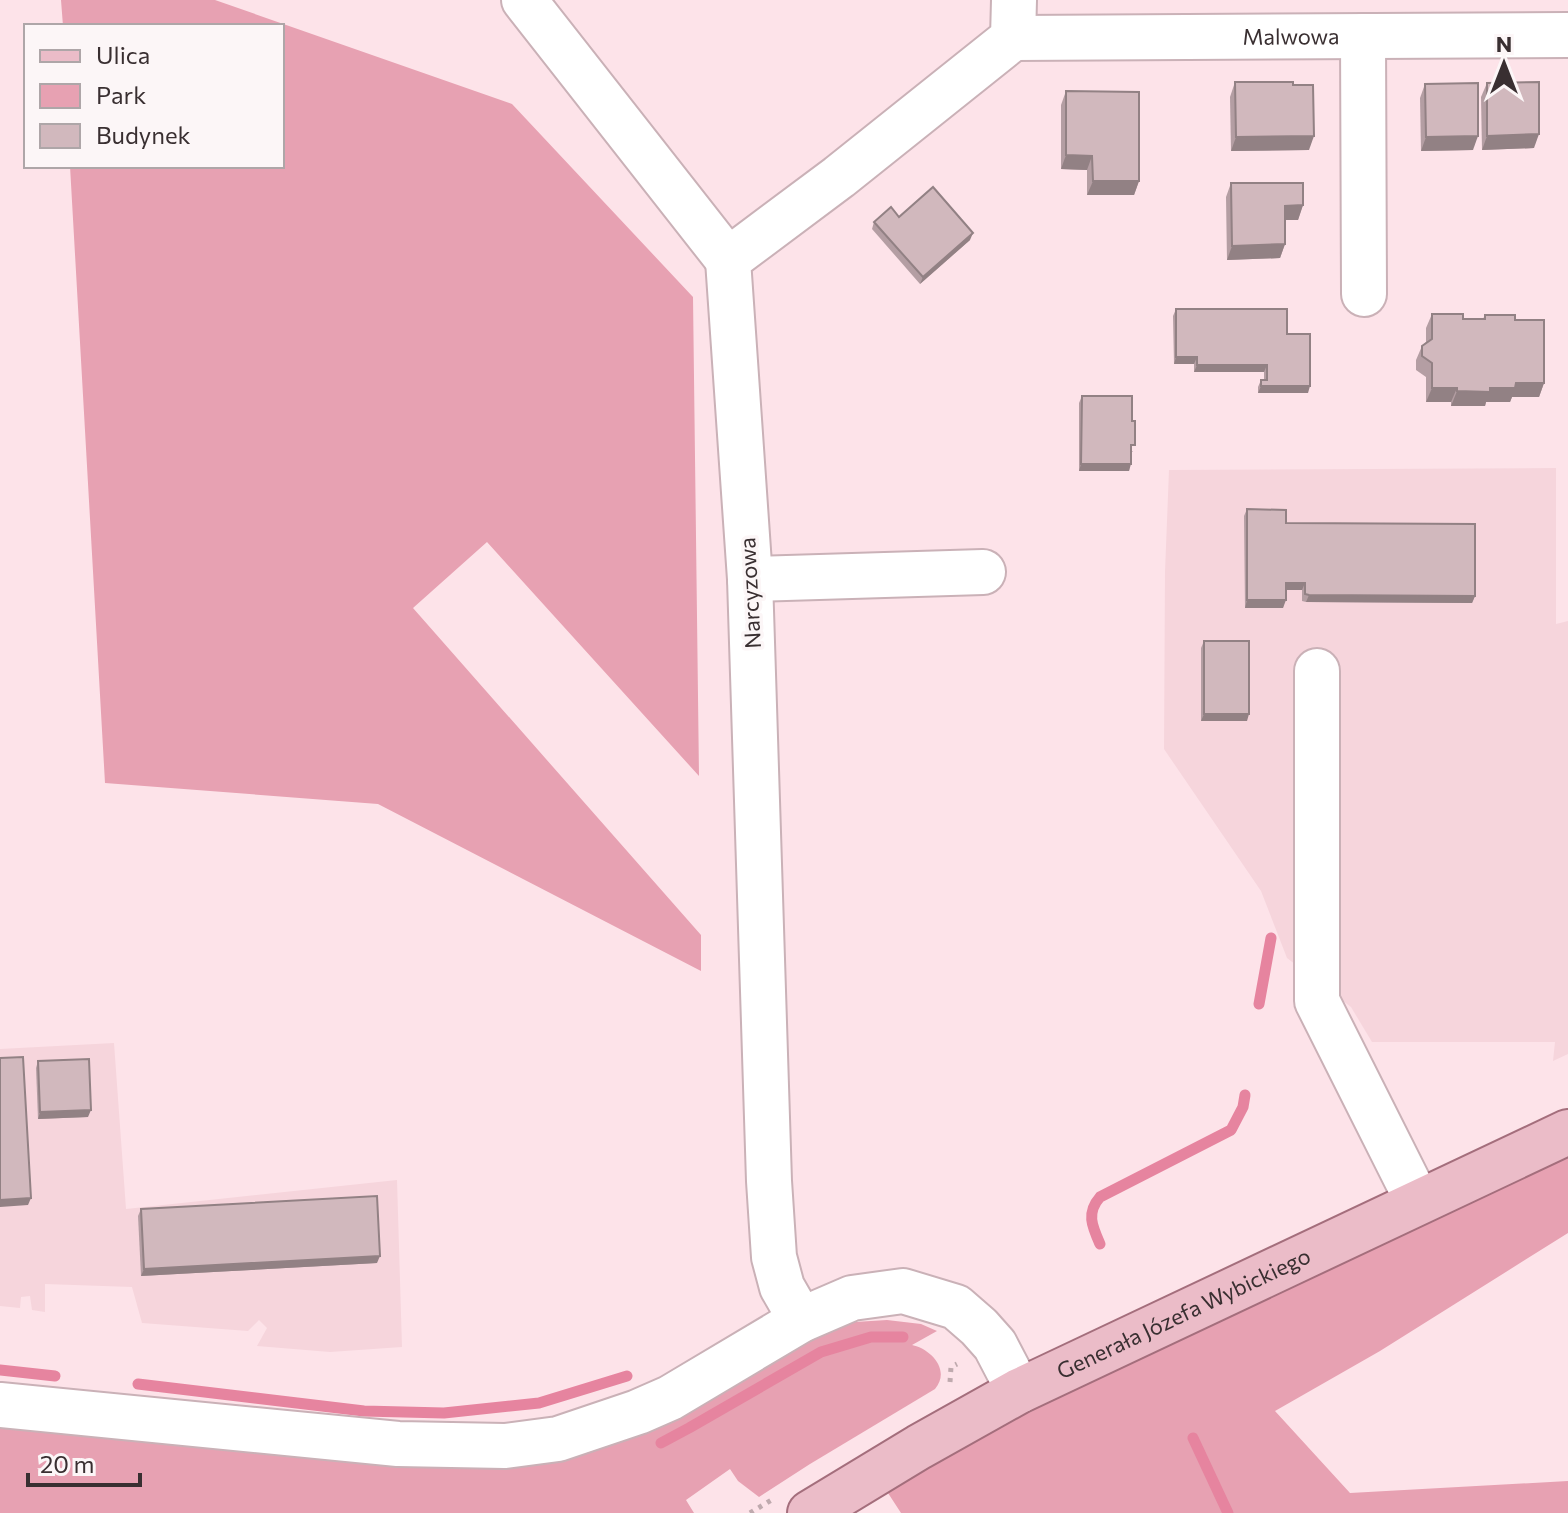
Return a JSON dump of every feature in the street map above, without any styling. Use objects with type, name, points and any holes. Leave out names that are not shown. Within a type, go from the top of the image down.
[{"type":"main road","name":"Generała Józefa Wybickiego","points":[[810,1513],[1019,1391],[1568,1132]]},
{"type":"street","points":[[524,0],[728,260],[839,177],[1013,19]]},
{"type":"street","name":"Malwowa","points":[[1013,19],[1363,36],[1568,35]]},
{"type":"street","points":[[1363,36],[1364,294]]},
{"type":"street","name":"Narcyzowa","points":[[728,260],[750,579],[774,1257],[782,1287],[801,1320]]},
{"type":"street","points":[[750,579],[983,572]]},
{"type":"street","points":[[1317,671],[1317,1001],[1418,1202]]},
{"type":"street","points":[[0,1405],[398,1444],[505,1446],[558,1439],[638,1412],[670,1398],[801,1320],[852,1298],[903,1291],[956,1307],[995,1345],[1019,1391]]},
{"type":"shaded area","points":[[1556,468],[1556,624],[1568,621],[1568,1054],[1553,1061],[1555,1042],[1372,1042],[1351,1007],[1287,958],[1261,891],[1164,749],[1169,470]]},
{"type":"shaded area","points":[[114,1043],[126,1209],[397,1180],[402,1347],[330,1352],[257,1346],[267,1328],[259,1320],[248,1331],[142,1323],[132,1287],[45,1284],[45,1312],[32,1310],[30,1296],[21,1297],[20,1308],[0,1306],[0,1049]]},
{"type":"green space","points":[[61,0],[215,0],[284,24],[63,24]]},
{"type":"green space","points":[[284,24],[512,104],[693,297],[699,776],[487,542],[413,608],[701,935],[701,971],[378,804],[105,783],[70,168],[284,168]]},
{"type":"green space","points":[[1568,1154],[1568,1233],[1380,1351],[1275,1411],[1350,1493],[1568,1481],[1568,1513],[901,1513],[888,1493],[914,1473],[1070,1387]]},
{"type":"green space","points":[[887,1320],[921,1324],[937,1331],[912,1345],[926,1351],[937,1361],[941,1375],[935,1389],[759,1497],[738,1481],[730,1469],[686,1500],[694,1513],[0,1513],[0,1418],[460,1462],[820,1331],[855,1322]]},
{"type":"building","points":[[1235,82],[1313,85],[1314,136],[1236,137]]},
{"type":"building","points":[[1539,82],[1539,134],[1487,136],[1487,83]]},
{"type":"building","points":[[1478,83],[1478,136],[1426,137],[1425,84]]},
{"type":"building","points":[[1066,91],[1139,92],[1139,181],[1093,181],[1092,156],[1066,155]]},
{"type":"building","points":[[1231,183],[1303,183],[1303,205],[1285,206],[1285,244],[1232,246]]},
{"type":"building","points":[[933,187],[973,233],[923,277],[874,222],[891,207],[899,217]]},
{"type":"building","points":[[1176,309],[1287,309],[1287,334],[1310,334],[1310,386],[1261,386],[1261,380],[1267,380],[1267,365],[1197,365],[1197,357],[1176,357]]},
{"type":"building","points":[[1432,314],[1463,314],[1463,319],[1515,315],[1515,320],[1544,320],[1544,383],[1516,383],[1515,388],[1490,388],[1490,392],[1432,388],[1432,363],[1422,356],[1422,346],[1432,339]]},
{"type":"building","points":[[1082,396],[1132,396],[1135,445],[1131,445],[1131,464],[1081,464]]},
{"type":"building","points":[[1247,509],[1286,510],[1286,523],[1475,524],[1475,596],[1309,595],[1305,594],[1305,583],[1286,583],[1286,600],[1247,600]]},
{"type":"building","points":[[1204,641],[1249,641],[1249,714],[1204,714]]},
{"type":"building","points":[[23,1057],[31,1198],[0,1200],[0,1058]]},
{"type":"building","points":[[89,1059],[91,1110],[40,1112],[38,1061]]},
{"type":"building","points":[[377,1196],[380,1256],[144,1269],[141,1209]]},
{"type":"waterway","points":[[1259,1004],[1271,938]]},
{"type":"waterway","points":[[1100,1244],[1092,1214],[1100,1197],[1231,1130],[1243,1107],[1245,1095]]},
{"type":"waterway","points":[[661,1443],[821,1352],[871,1337],[903,1337]]},
{"type":"waterway","points":[[0,1370],[55,1376]]},
{"type":"waterway","points":[[138,1384],[364,1411],[444,1413],[539,1403],[627,1376]]},
{"type":"waterway","points":[[1193,1438],[1228,1513]]}]
